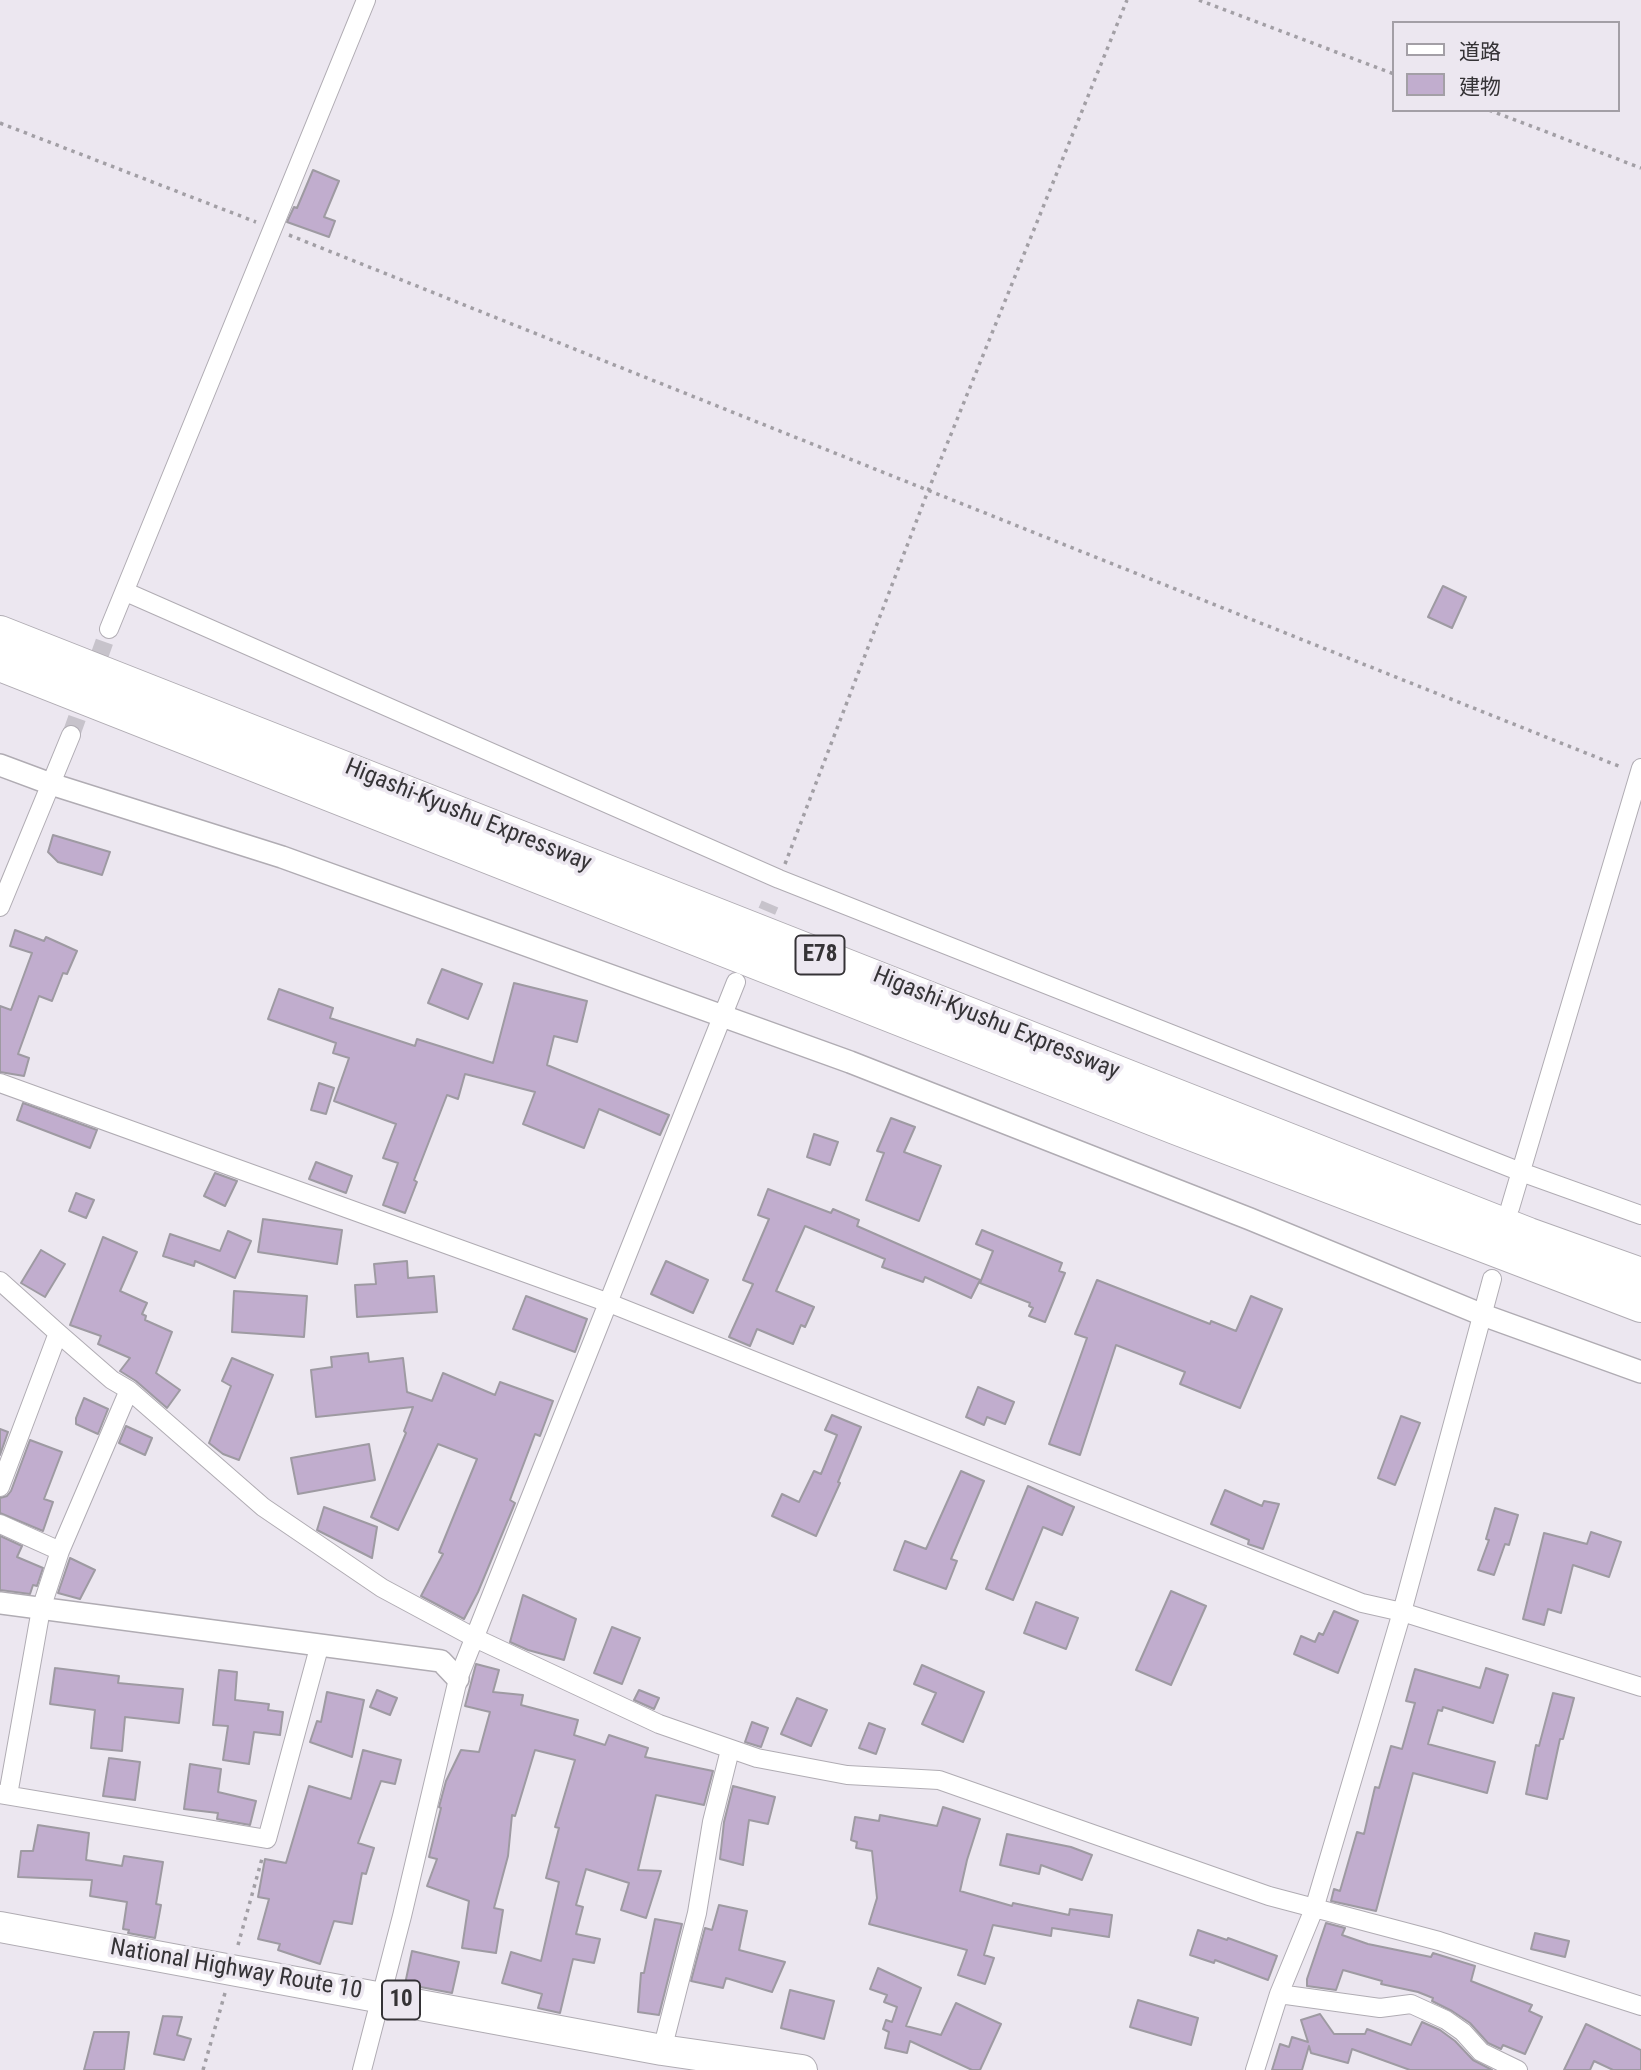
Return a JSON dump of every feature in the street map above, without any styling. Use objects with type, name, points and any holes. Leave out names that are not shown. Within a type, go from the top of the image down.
[{"type":"highway","name":"Higashi-Kyushu Expressway","points":[[0,632],[1429,1194],[1641,1274]]},
{"type":"highway","name":"Higashi-Kyushu Expressway","points":[[0,666],[1201,1138],[1641,1306]]},
{"type":"highway","name":"National Highway Route 10","points":[[0,1927],[662,2050],[802,2070]]},
{"type":"street","points":[[109,629],[366,0]]},
{"type":"street","points":[[125,592],[779,879],[1521,1172],[1641,1215]]},
{"type":"street","points":[[0,907],[71,736]]},
{"type":"street","points":[[0,765],[51,784],[282,857],[850,1062],[1250,1219],[1483,1315],[1641,1372]]},
{"type":"street","points":[[1510,1208],[1640,771]]},
{"type":"street","points":[[362,2070],[458,1679],[736,982]]},
{"type":"street","points":[[0,1083],[609,1303],[1349,1598],[1641,1687]]},
{"type":"street","points":[[1255,2070],[1279,1994],[1314,1909],[1402,1612],[1492,1279]]},
{"type":"street","points":[[0,1281],[263,1507],[382,1588],[475,1637],[659,1724],[757,1758],[847,1775],[939,1780],[1269,1896],[1439,1941],[1641,2006]]},
{"type":"street","points":[[0,1487],[58,1333]]},
{"type":"street","points":[[130,1390],[60,1551],[41,1609],[4,1794],[267,1839],[320,1644]]},
{"type":"street","points":[[0,1524],[60,1551]]},
{"type":"street","points":[[0,1603],[441,1661],[458,1679]]},
{"type":"street","points":[[662,2050],[697,1913],[712,1822],[730,1750]]},
{"type":"street","points":[[1279,1994],[1380,2008],[1411,2004],[1446,2020],[1463,2032],[1481,2052],[1518,2070]]},
{"type":"path","points":[[779,879],[929,491],[1126,0]]},
{"type":"path","points":[[1199,0],[1392,73]]},
{"type":"path","points":[[1494,112],[1641,168]]},
{"type":"path","points":[[0,123],[1640,771]]},
{"type":"path","points":[[203,2070],[267,1839]]},
{"type":"building","points":[[313,170],[339,181],[324,217],[335,221],[329,237],[287,222],[294,207],[297,208]]},
{"type":"building","points":[[1443,586],[1466,597],[1452,628],[1428,617]]},
{"type":"building","points":[[53,835],[110,852],[102,875],[58,862],[48,852]]},
{"type":"building","points":[[15,930],[44,941],[46,937],[77,951],[67,974],[63,973],[52,1001],[39,996],[18,1054],[29,1058],[24,1076],[0,1072],[0,1006],[11,1010],[32,953],[10,946]]},
{"type":"building","points":[[442,969],[482,984],[468,1019],[428,1003]]},
{"type":"building","points":[[514,983],[587,1001],[577,1042],[554,1036],[547,1065],[669,1115],[660,1135],[599,1109],[584,1148],[523,1124],[535,1092],[465,1074],[458,1099],[447,1095],[414,1180],[417,1182],[405,1213],[383,1205],[398,1163],[383,1158],[396,1124],[334,1101],[349,1058],[333,1053],[336,1043],[268,1019],[279,989],[333,1008],[330,1018],[415,1046],[417,1039],[493,1063]]},
{"type":"building","points":[[319,1083],[334,1088],[326,1114],[311,1110]]},
{"type":"building","points":[[23,1103],[97,1130],[90,1148],[17,1120]]},
{"type":"building","points":[[891,1118],[915,1127],[904,1152],[941,1166],[919,1221],[866,1200],[884,1153],[877,1151]]},
{"type":"building","points":[[814,1134],[838,1142],[830,1165],[807,1157]]},
{"type":"building","points":[[316,1162],[352,1176],[346,1193],[309,1179]]},
{"type":"building","points":[[215,1173],[237,1181],[225,1206],[204,1196]]},
{"type":"building","points":[[768,1189],[831,1213],[833,1209],[859,1220],[857,1226],[980,1280],[971,1298],[925,1277],[923,1282],[882,1267],[885,1259],[805,1226],[776,1291],[814,1307],[805,1327],[801,1325],[793,1344],[757,1329],[750,1346],[729,1337],[753,1284],[743,1280],[769,1219],[758,1215]]},
{"type":"building","points":[[76,1193],[94,1200],[86,1218],[69,1211]]},
{"type":"building","points":[[263,1219],[342,1230],[337,1264],[258,1252]]},
{"type":"building","points":[[982,1230],[1062,1263],[1059,1271],[1065,1273],[1045,1322],[1029,1316],[1033,1308],[1029,1306],[1030,1303],[980,1283],[993,1251],[976,1244]]},
{"type":"building","points":[[228,1231],[251,1241],[235,1278],[195,1261],[194,1266],[163,1256],[170,1234],[220,1251]]},
{"type":"building","points":[[103,1237],[137,1252],[120,1291],[147,1303],[142,1314],[146,1316],[145,1320],[172,1332],[156,1373],[180,1390],[167,1408],[120,1371],[130,1358],[98,1344],[101,1336],[70,1325]]},
{"type":"building","points":[[41,1250],[65,1264],[45,1297],[21,1283]]},
{"type":"building","points":[[407,1261],[408,1278],[434,1276],[437,1312],[357,1317],[355,1285],[376,1284],[374,1264]]},
{"type":"building","points":[[666,1261],[708,1280],[693,1313],[651,1294]]},
{"type":"building","points":[[1097,1280],[1210,1324],[1211,1321],[1236,1331],[1251,1296],[1282,1309],[1240,1408],[1180,1384],[1185,1372],[1116,1345],[1080,1455],[1049,1444],[1087,1338],[1075,1334]]},
{"type":"building","points":[[234,1291],[307,1296],[304,1337],[232,1332]]},
{"type":"building","points":[[526,1296],[587,1319],[575,1352],[513,1329]]},
{"type":"building","points":[[368,1353],[369,1362],[403,1358],[407,1392],[432,1401],[443,1373],[495,1395],[500,1382],[553,1401],[540,1436],[535,1434],[510,1500],[515,1503],[464,1619],[421,1596],[443,1554],[439,1552],[477,1459],[438,1444],[398,1530],[371,1517],[406,1433],[404,1431],[413,1407],[316,1417],[311,1370],[332,1367],[331,1357]]},
{"type":"building","points":[[232,1358],[273,1375],[239,1460],[223,1454],[209,1443],[231,1386],[222,1381]]},
{"type":"building","points":[[978,1387],[1014,1402],[1005,1424],[987,1417],[984,1425],[966,1417]]},
{"type":"building","points":[[84,1398],[108,1409],[98,1434],[76,1424]]},
{"type":"building","points":[[832,1415],[861,1427],[816,1536],[772,1516],[782,1494],[799,1502],[814,1471],[821,1474],[837,1435],[825,1430]]},
{"type":"building","points":[[1401,1416],[1420,1423],[1395,1485],[1378,1478]]},
{"type":"building","points":[[126,1426],[152,1438],[145,1455],[119,1443]]},
{"type":"building","points":[[0,1429],[8,1432],[0,1455]]},
{"type":"building","points":[[30,1440],[62,1452],[44,1499],[53,1502],[43,1531],[0,1513],[0,1498],[11,1491]]},
{"type":"building","points":[[369,1444],[375,1480],[298,1494],[291,1458]]},
{"type":"building","points":[[961,1471],[984,1481],[951,1559],[957,1561],[946,1589],[894,1570],[905,1541],[926,1549]]},
{"type":"building","points":[[1028,1486],[1074,1507],[1062,1535],[1043,1527],[1013,1600],[986,1589]]},
{"type":"building","points":[[1225,1490],[1262,1506],[1264,1501],[1279,1504],[1263,1549],[1211,1524]]},
{"type":"building","points":[[324,1507],[377,1527],[372,1558],[317,1530]]},
{"type":"building","points":[[1495,1508],[1518,1515],[1509,1545],[1505,1544],[1494,1575],[1478,1570],[1489,1540],[1486,1539]]},
{"type":"building","points":[[1591,1532],[1621,1542],[1609,1577],[1573,1565],[1561,1613],[1548,1609],[1544,1625],[1523,1619],[1544,1533],[1587,1544]]},
{"type":"building","points":[[0,1536],[22,1546],[17,1557],[43,1568],[37,1586],[33,1585],[30,1594],[0,1590]]},
{"type":"building","points":[[70,1558],[95,1570],[80,1599],[58,1593]]},
{"type":"building","points":[[1171,1591],[1206,1606],[1171,1685],[1136,1670]]},
{"type":"building","points":[[523,1595],[576,1619],[564,1660],[510,1642]]},
{"type":"building","points":[[1036,1602],[1078,1618],[1066,1649],[1024,1633]]},
{"type":"building","points":[[1334,1611],[1358,1621],[1338,1673],[1294,1654],[1301,1636],[1315,1642],[1319,1633],[1323,1635]]},
{"type":"building","points":[[612,1627],[640,1638],[622,1684],[594,1673]]},
{"type":"building","points":[[476,1664],[499,1670],[493,1692],[523,1695],[521,1705],[578,1720],[574,1735],[605,1745],[609,1735],[648,1748],[645,1757],[713,1771],[704,1805],[656,1795],[638,1870],[661,1871],[646,1918],[621,1910],[629,1883],[586,1869],[576,1905],[583,1907],[576,1934],[600,1939],[594,1963],[573,1959],[560,2013],[538,2008],[542,1994],[502,1983],[511,1952],[541,1961],[559,1882],[546,1878],[559,1828],[555,1827],[575,1760],[535,1750],[515,1816],[512,1815],[508,1856],[494,1908],[503,1910],[496,1953],[462,1948],[469,1901],[427,1886],[437,1859],[429,1857],[446,1781],[461,1750],[479,1752],[490,1712],[465,1706]]},
{"type":"building","points":[[922,1665],[984,1692],[963,1742],[922,1724],[936,1693],[914,1684]]},
{"type":"building","points":[[55,1668],[119,1676],[118,1683],[183,1689],[179,1723],[125,1717],[122,1751],[91,1748],[95,1710],[50,1704]]},
{"type":"building","points":[[1486,1668],[1508,1675],[1493,1723],[1443,1707],[1442,1711],[1438,1710],[1428,1744],[1495,1762],[1487,1793],[1413,1773],[1376,1911],[1331,1901],[1334,1889],[1340,1891],[1357,1832],[1364,1834],[1375,1787],[1379,1788],[1391,1746],[1402,1749],[1415,1703],[1406,1701],[1415,1669],[1480,1688]]},
{"type":"building","points":[[219,1670],[237,1672],[235,1700],[269,1704],[268,1710],[283,1712],[280,1735],[254,1732],[249,1764],[223,1760],[228,1726],[213,1725]]},
{"type":"building","points":[[377,1690],[397,1698],[390,1715],[370,1707]]},
{"type":"building","points":[[639,1690],[659,1698],[654,1709],[634,1700]]},
{"type":"building","points":[[327,1692],[364,1700],[352,1757],[310,1742],[317,1721],[321,1722]]},
{"type":"building","points":[[1553,1693],[1574,1698],[1563,1739],[1560,1739],[1547,1799],[1526,1794],[1536,1745],[1539,1746]]},
{"type":"building","points":[[797,1698],[827,1710],[811,1746],[781,1734]]},
{"type":"building","points":[[752,1722],[768,1728],[761,1747],[745,1742]]},
{"type":"building","points":[[869,1723],[885,1729],[876,1754],[859,1748]]},
{"type":"building","points":[[363,1750],[401,1760],[395,1784],[381,1781],[358,1843],[374,1848],[366,1874],[362,1873],[352,1924],[334,1921],[320,1964],[278,1950],[280,1944],[258,1939],[269,1899],[258,1897],[265,1859],[286,1863],[309,1786],[351,1799]]},
{"type":"building","points":[[109,1758],[140,1762],[135,1800],[103,1796]]},
{"type":"building","points":[[190,1764],[221,1769],[218,1792],[256,1801],[250,1825],[217,1819],[218,1813],[184,1809]]},
{"type":"building","points":[[733,1786],[775,1797],[768,1824],[749,1820],[743,1865],[720,1859],[724,1822]]},
{"type":"building","points":[[943,1807],[980,1819],[960,1891],[1012,1906],[1013,1903],[1069,1915],[1070,1909],[1112,1915],[1109,1937],[1052,1928],[1051,1936],[993,1925],[984,1955],[994,1958],[985,1984],[958,1975],[967,1950],[869,1924],[877,1898],[872,1851],[856,1848],[857,1842],[851,1840],[855,1817],[879,1821],[880,1815],[937,1826]]},
{"type":"building","points":[[38,1825],[89,1833],[86,1860],[122,1866],[124,1856],[163,1862],[156,1904],[161,1905],[155,1938],[128,1933],[129,1930],[123,1929],[127,1902],[90,1896],[92,1880],[18,1877],[21,1851],[33,1851]]},
{"type":"building","points":[[1007,1834],[1071,1847],[1092,1855],[1082,1880],[1041,1865],[1039,1874],[1000,1865]]},
{"type":"building","points":[[719,1905],[747,1911],[739,1950],[785,1962],[772,1992],[726,1978],[723,1988],[691,1981],[705,1928],[712,1930]]},
{"type":"building","points":[[655,1919],[682,1924],[659,2015],[638,2012],[641,1973],[644,1973]]},
{"type":"building","points":[[1326,1923],[1345,1928],[1342,1935],[1368,1944],[1431,1957],[1433,1953],[1475,1966],[1471,1981],[1532,2005],[1529,2011],[1542,2017],[1525,2054],[1503,2045],[1501,2049],[1488,2043],[1470,2023],[1432,2001],[1433,1998],[1418,1992],[1381,1984],[1382,1981],[1343,1970],[1336,1990],[1307,1986]]},
{"type":"building","points":[[1198,1930],[1277,1956],[1268,1980],[1215,1960],[1214,1963],[1190,1955]]},
{"type":"building","points":[[1535,1933],[1569,1941],[1565,1957],[1531,1949]]},
{"type":"building","points":[[412,1951],[459,1962],[452,1993],[405,1984]]},
{"type":"building","points":[[878,1968],[921,1988],[906,2026],[941,2035],[956,2003],[1001,2024],[980,2070],[972,2070],[910,2041],[907,2053],[885,2048],[889,2032],[883,2029],[886,2020],[892,2022],[897,2007],[884,2002],[887,1995],[870,1989]]},
{"type":"building","points":[[790,1990],[834,2001],[824,2039],[781,2028]]},
{"type":"building","points":[[1138,2000],[1198,2018],[1191,2045],[1130,2027]]},
{"type":"building","points":[[1320,2014],[1334,2034],[1365,2034],[1367,2029],[1411,2045],[1422,2022],[1440,2030],[1473,2060],[1492,2070],[1410,2070],[1352,2049],[1348,2063],[1311,2053],[1309,2046],[1302,2070],[1272,2070],[1280,2044],[1289,2047],[1292,2037],[1308,2042],[1301,2020]]},
{"type":"building","points":[[163,2016],[182,2017],[177,2035],[191,2039],[184,2060],[154,2054]]},
{"type":"building","points":[[1586,2024],[1641,2050],[1641,2070],[1613,2070],[1594,2061],[1590,2070],[1564,2070]]},
{"type":"building","points":[[94,2032],[129,2032],[124,2070],[84,2070]]},
{"type":"tunnel","points":[[71,735],[109,629]]},
{"type":"tunnel","points":[[756,936],[770,904]]}]
